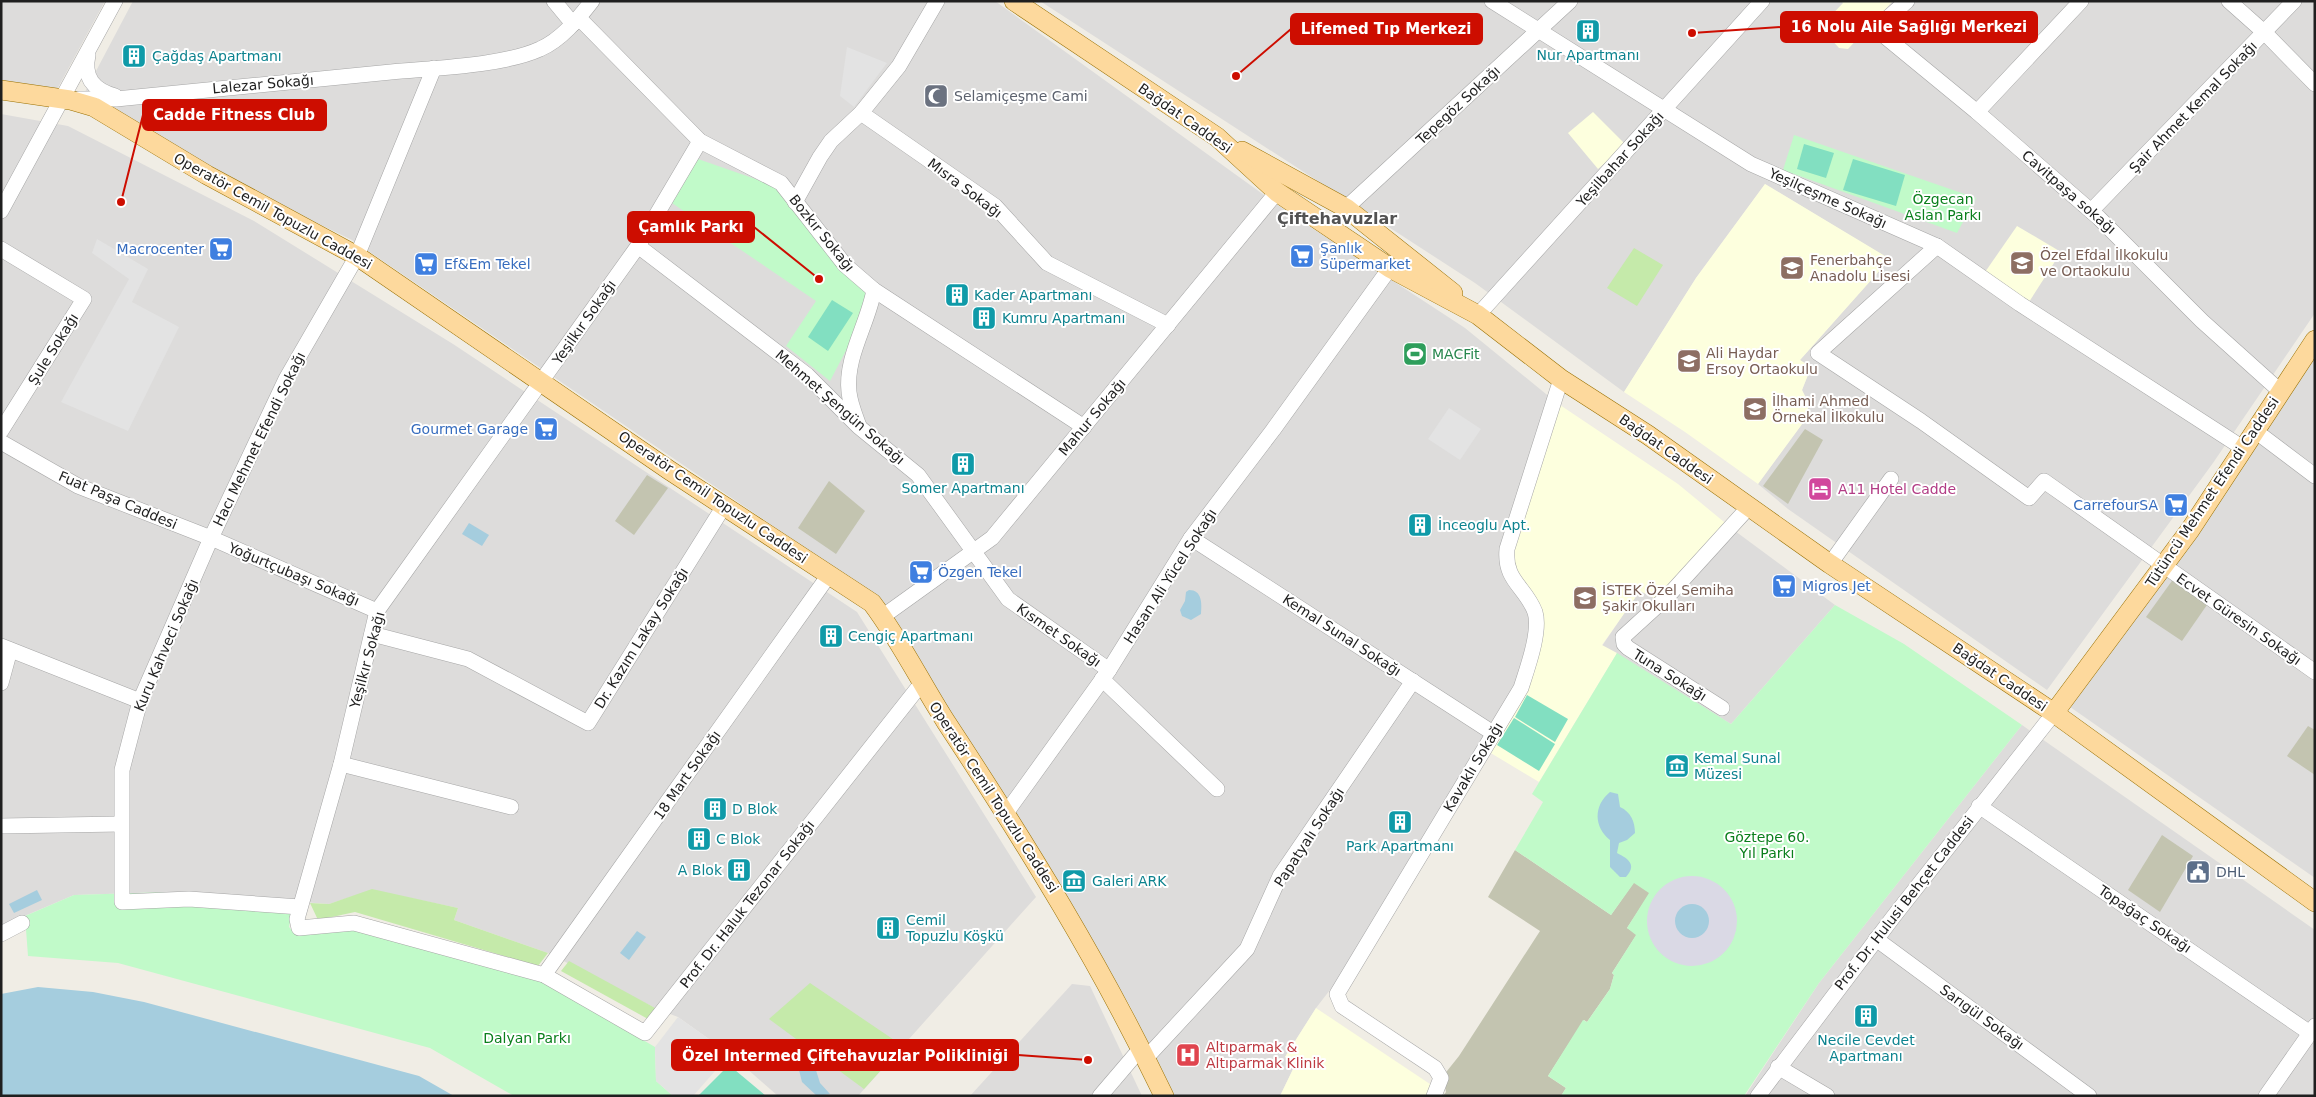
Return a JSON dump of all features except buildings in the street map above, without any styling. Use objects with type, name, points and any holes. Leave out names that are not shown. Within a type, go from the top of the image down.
[{"type":"main road","name":"Bağdat Caddesi","points":[[1014,1],[1216,137],[1277,192],[1390,268],[1478,315],[1561,379],[1648,435],[1748,508],[2054,713],[2314,899]]},
{"type":"main road","name":"Operatör Cemil Topuzlu Caddesi","points":[[1,90],[81,102],[98,109],[215,179],[357,256],[724,506],[872,603],[921,684],[1006,813],[1079,932],[1164,1096]]},
{"type":"main road","points":[[1216,137],[1346,208],[1428,272],[1478,315]]},
{"type":"main road","name":"Tütüncü Mehmet Efendi Caddesi","points":[[2054,713],[2164,567],[2315,340]]},
{"type":"street","points":[[1,211],[115,1]]},
{"type":"street","name":"Bozkır Sokağı","points":[[554,1],[700,141],[781,183],[845,265],[874,290],[1084,427]]},
{"type":"street","points":[[434,68],[534,52],[548,45],[576,21],[592,1]]},
{"type":"street","points":[[795,202],[825,149],[861,112],[899,66],[937,1]]},
{"type":"street","name":"Yeşilçeşme Sokağı","points":[[1492,1],[1666,108],[1751,164],[1937,246],[2020,304],[2243,448]]},
{"type":"street","name":"Tepegöz Sokağı","points":[[1346,208],[1570,1]]},
{"type":"street","name":"Yeşilbahar Sokağı","points":[[1478,315],[1762,1]]},
{"type":"street","name":"Cavitpaşa sokağı","points":[[1907,1],[1882,23],[1880,32],[1977,112],[2091,211],[2202,321],[2280,391]]},
{"type":"street","points":[[1977,112],[2081,1]]},
{"type":"street","points":[[2229,1],[2265,33],[2315,84]]},
{"type":"street","name":"Şair Ahmet Kemal Sokağı","points":[[2091,211],[2294,1]]},
{"type":"street","points":[[90,46],[86,68],[89,80],[100,90],[122,98]]},
{"type":"street","name":"Lalezar Sokağı","points":[[63,99],[122,98],[434,68]]},
{"type":"street","name":"Hacı Mehmet Efendi Sokağı","points":[[211,538],[286,379],[357,256],[434,68]]},
{"type":"street","name":"Mısra Sokağı","points":[[861,112],[995,206],[1047,263],[1168,325]]},
{"type":"street","name":"Yeşilkır Sokağı","points":[[544,975],[354,923],[299,928],[297,918],[341,764],[377,611],[638,246],[700,141]]},
{"type":"street","name":"Mahur Sokağı","points":[[882,617],[992,538],[1277,192]]},
{"type":"street","name":"Mehmet Şengün Sokağı","points":[[638,246],[807,374],[859,427],[918,475],[973,552]]},
{"type":"street","name":"Ecvet Güresin Sokağı","points":[[1937,246],[1818,353],[1921,421],[2030,498],[2044,481],[2315,672]]},
{"type":"street","name":"Şule Sokağı","points":[[1,250],[84,299],[1,431]]},
{"type":"street","name":"Hasan Ali Yücel Sokağı","points":[[1006,813],[1106,675],[1191,538],[1273,430],[1390,268]]},
{"type":"street","points":[[859,427],[849,392],[854,350],[871,306],[874,290]]},
{"type":"street","name":"Kavaklı Sokağı","points":[[1434,1096],[1441,1078],[1435,1068],[1342,1006],[1337,994],[1521,688],[1531,660],[1536,614],[1507,569],[1507,554],[1561,379]]},
{"type":"street","points":[[2254,430],[2315,476]]},
{"type":"street","name":"Fuat Paşa Caddesi","points":[[1,442],[78,486],[211,538]]},
{"type":"street","points":[[1830,564],[1891,479]]},
{"type":"street","name":"Dr. Kazım Lakay Sokağı","points":[[372,634],[468,659],[588,722],[724,506]]},
{"type":"street","name":"Tuna Sokağı","points":[[1722,708],[1628,648],[1624,644],[1623,637],[1668,596],[1748,508]]},
{"type":"street","name":"Yoğurtçubaşı Sokağı","points":[[211,538],[377,611]]},
{"type":"street","name":"Kuru Kahveci Sokağı","points":[[211,538],[140,701],[122,770],[122,902],[189,899],[300,907]]},
{"type":"street","name":"Kemal Sunal Sokağı","points":[[1191,538],[1493,733]]},
{"type":"street","name":"Kısmet Sokağı","points":[[973,552],[1008,599],[1106,675],[1218,789]]},
{"type":"street","name":"18 Mart Sokağı","points":[[544,975],[829,574]]},
{"type":"street","points":[[1,683],[6,648],[140,701]]},
{"type":"street","name":"Papatyalı Sokağı","points":[[1100,1096],[1247,949],[1280,876],[1413,681]]},
{"type":"street","name":"Prof. Dr. Haluk Tezonar Sokağı","points":[[544,975],[645,1033],[921,684]]},
{"type":"street","name":"Prof. Dr. Hulusi Behçet Caddesi","points":[[1758,1096],[1876,939],[2054,713]]},
{"type":"street","points":[[341,764],[511,808]]},
{"type":"street","name":"Topağaç Sokağı","points":[[1980,806],[2312,1029]]},
{"type":"street","points":[[1,826],[121,824]]},
{"type":"street","points":[[1,934],[22,923]]},
{"type":"street","name":"Sarıgül Sokağı","points":[[1876,939],[2089,1096]]},
{"type":"street","points":[[2266,1096],[2312,1029]]},
{"type":"street","points":[[1778,1067],[1827,1096]]},
{"type":"shaded area","points":[[1,1],[105,1],[54,95],[1,85]]},
{"type":"shaded area","points":[[133,1],[995,1],[1289,213],[1465,328],[1557,403],[1540,605],[1530,682],[1384,920],[1316,1008],[1285,1057],[1295,1065],[1280,1096],[1175,1096],[1130,1006],[882,600],[352,240],[77,107]]},
{"type":"shaded area","points":[[1040,1],[2315,1],[2315,313],[2213,463],[2047,690],[1788,509],[1758,484],[1808,416],[1808,402],[1802,390],[1810,370],[1800,360],[1889,259],[1765,184],[1696,278],[1624,392],[1475,283]]},
{"type":"shaded area","points":[[1841,1],[1893,1],[1848,49],[1839,48],[1820,27],[1843,3]]},
{"type":"shaded area","points":[[847,47],[887,63],[854,107],[840,96]]},
{"type":"shaded area","points":[[1593,112],[1626,145],[1598,169],[1568,133]]},
{"type":"shaded area","points":[[1,114],[68,126],[254,221],[453,344],[857,612],[1036,897],[858,1096],[778,1096],[730,1054],[678,1017],[657,1009],[548,953],[454,920],[458,908],[372,890],[329,904],[167,892],[74,895],[1,926]]},
{"type":"shaded area","points":[[1765,184],[1890,259],[1800,360],[1811,367],[1802,390],[1808,402],[1808,416],[1758,484],[1685,432],[1624,392],[1696,278]]},
{"type":"shaded area","name":"Özel Efdal İlkokulu ve Ortaokulu","points":[[2017,226],[2061,252],[2029,302],[1983,275]]},
{"type":"shaded area","points":[[97,239],[148,269],[132,302],[179,327],[128,431],[61,402],[129,279],[92,253]]},
{"type":"shaded area","points":[[2315,354],[2315,878],[2063,702]]},
{"type":"shaded area","name":"İSTEK Özel Semiha Şakir Okulları","points":[[1557,403],[1678,484],[1735,531],[1666,604],[1640,591],[1602,645],[1617,653],[1539,782],[1489,752],[1530,682],[1540,605],[1518,574],[1510,558]]},
{"type":"shaded area","points":[[1449,408],[1481,429],[1460,460],[1428,439]]},
{"type":"shaded area","points":[[1805,429],[1823,440],[1788,504],[1763,486]]},
{"type":"shaded area","points":[[647,475],[668,488],[634,535],[615,521]]},
{"type":"shaded area","points":[[829,481],[865,511],[836,554],[798,528]]},
{"type":"shaded area","points":[[1735,531],[1835,605],[1731,724],[1602,646],[1640,590]]},
{"type":"shaded area","points":[[2174,578],[2209,602],[2182,641],[2146,617]]},
{"type":"shaded area","points":[[2022,725],[2315,930],[2315,1096],[1745,1096],[1819,983]]},
{"type":"shaded area","points":[[2308,726],[2315,730],[2315,775],[2287,756]]},
{"type":"shaded area","points":[[2162,835],[2193,856],[2160,912],[2128,890]]},
{"type":"shaded area","points":[[1515,850],[1611,915],[1634,882],[1650,893],[1627,928],[1637,934],[1612,973],[1614,975],[1610,989],[1587,1022],[1584,1020],[1548,1076],[1566,1088],[1561,1096],[1443,1096],[1446,1092],[1443,1076],[1459,1056],[1540,931],[1488,897]]},
{"type":"shaded area","points":[[1692,876],[1709,879],[1724,889],[1734,904],[1737,921],[1734,938],[1724,953],[1709,963],[1692,966],[1675,963],[1660,953],[1650,938],[1647,921],[1650,904],[1660,889],[1675,879]]},
{"type":"shaded area","points":[[1072,984],[1090,986],[1142,1096],[970,1096]]},
{"type":"shaded area","points":[[1316,1008],[1436,1088],[1429,1096],[1280,1096],[1295,1065],[1285,1057]]},
{"type":"shaded area","points":[[678,1017],[730,1054],[693,1096],[673,1096],[656,1081],[655,1047]]},
{"type":"green space","name":"Özgecan Aslan Parkı","points":[[1794,135],[1976,198],[1957,233],[1783,170]]},
{"type":"green space","points":[[1804,144],[1834,153],[1826,178],[1797,169]]},
{"type":"green space","points":[[698,159],[778,187],[869,289],[861,322],[830,381],[786,346],[816,301],[672,203]]},
{"type":"green space","points":[[1853,159],[1905,175],[1896,206],[1843,190]]},
{"type":"green space","points":[[1634,248],[1663,265],[1637,306],[1607,288]]},
{"type":"green space","points":[[832,300],[853,313],[828,351],[808,337]]},
{"type":"green space","name":"Göztepe 60. Yıl Parkı","points":[[1835,605],[1904,644],[2022,725],[1819,983],[1744,1096],[1561,1096],[1566,1088],[1548,1076],[1583,1020],[1587,1022],[1610,989],[1614,975],[1612,973],[1636,935],[1627,928],[1649,893],[1634,883],[1611,915],[1515,850],[1543,802],[1532,794],[1617,653],[1731,724]]},
{"type":"green space","points":[[1527,695],[1568,719],[1555,742],[1515,717]]},
{"type":"green space","points":[[1514,718],[1555,744],[1539,771],[1497,745]]},
{"type":"green space","points":[[372,889],[458,908],[454,920],[548,953],[538,966],[355,912],[318,920],[310,903],[329,904]]},
{"type":"green space","name":"Dalyan Parkı","points":[[167,892],[294,902],[289,927],[294,932],[348,927],[546,983],[655,1047],[656,1081],[673,1096],[514,1096],[430,1048],[118,963],[28,956],[25,916],[74,895]]},
{"type":"green space","points":[[569,961],[657,1009],[648,1019],[561,971]]},
{"type":"green space","points":[[810,983],[903,1046],[864,1089],[769,1019]]},
{"type":"green space","points":[[729,1065],[766,1096],[698,1096]]},
{"type":"water","points":[[469,523],[489,535],[482,546],[462,534]]},
{"type":"water","points":[[1189,590],[1197,592],[1201,606],[1201,614],[1191,620],[1182,616],[1180,610],[1185,601],[1186,592]]},
{"type":"water","points":[[1610,792],[1618,794],[1620,807],[1630,815],[1634,825],[1635,833],[1627,840],[1619,843],[1617,853],[1630,863],[1631,869],[1626,877],[1620,877],[1610,867],[1610,840],[1598,823],[1598,810],[1604,798]]},
{"type":"water","points":[[37,890],[42,900],[14,913],[9,904]]},
{"type":"water","points":[[1692,904],[1704,909],[1709,921],[1704,933],[1692,938],[1680,933],[1675,921],[1680,909]]},
{"type":"water","points":[[637,931],[646,937],[629,960],[620,953]]},
{"type":"water","points":[[38,987],[93,992],[144,1002],[419,1076],[454,1096],[1,1096],[1,994]]},
{"type":"water","points":[[811,1063],[815,1067],[820,1083],[830,1094],[817,1096],[802,1082],[799,1070],[802,1065]]},
{"type":"place","name":"Nur Apartmanı","points":[[1588,31]]},
{"type":"place","name":"16 Nolu Aile Sağlığı Merkezi","points":[[1692,33]]},
{"type":"place","name":"Çağdaş Apartmanı","points":[[134,56]]},
{"type":"place","name":"Lifemed Tıp Merkezi","points":[[1236,76]]},
{"type":"place","name":"Selamiçeşme Cami","points":[[936,96]]},
{"type":"place","name":"Cadde Fitness Club","points":[[121,202]]},
{"type":"place","name":"Macrocenter","points":[[221,249]]},
{"type":"place","name":"Şanlık Süpermarket","points":[[1302,256]]},
{"type":"place","name":"Özel Efdal İlkokulu ve Ortaokulu","points":[[2022,263]]},
{"type":"place","name":"Ef&Em Tekel","points":[[426,264]]},
{"type":"place","name":"Fenerbahçe Anadolu Lisesi","points":[[1792,268]]},
{"type":"place","name":"Çamlık Parkı","points":[[819,279]]},
{"type":"place","name":"Kader Apartmanı","points":[[957,295]]},
{"type":"place","name":"Kumru Apartmanı","points":[[984,318]]},
{"type":"place","name":"MACFit","points":[[1415,354]]},
{"type":"place","name":"Ali Haydar Ersoy Ortaokulu","points":[[1689,361]]},
{"type":"place","name":"İlhami Ahmed Örnekal İlkokulu","points":[[1755,409]]},
{"type":"place","name":"Gourmet Garage","points":[[546,429]]},
{"type":"place","name":"Somer Apartmanı","points":[[963,464]]},
{"type":"place","name":"A11 Hotel Cadde","points":[[1820,489]]},
{"type":"place","name":"CarrefourSA","points":[[2176,505]]},
{"type":"place","name":"İnceoglu Apt.","points":[[1420,525]]},
{"type":"place","name":"Özgen Tekel","points":[[921,572]]},
{"type":"place","name":"Migros Jet","points":[[1784,586]]},
{"type":"place","name":"İSTEK Özel Semiha Şakir Okulları","points":[[1585,598]]},
{"type":"place","name":"Cengiç Apartmanı","points":[[831,636]]},
{"type":"place","name":"Kemal Sunal Müzesi","points":[[1677,766]]},
{"type":"place","name":"D Blok","points":[[715,809]]},
{"type":"place","name":"Park Apartmanı","points":[[1400,822]]},
{"type":"place","name":"C Blok","points":[[699,839]]},
{"type":"place","name":"A Blok","points":[[739,870]]},
{"type":"place","name":"DHL","points":[[2198,872]]},
{"type":"place","name":"Galeri ARK","points":[[1074,881]]},
{"type":"place","name":"Cemil Topuzlu Köşkü","points":[[888,928]]},
{"type":"place","name":"Necile Cevdet Apartmanı","points":[[1866,1016]]},
{"type":"place","name":"Altıparmak & Altıparmak Klinik","points":[[1188,1055]]},
{"type":"place","name":"Özel Intermed Çiftehavuzlar Polikliniği","points":[[1088,1060]]},
{"type":"district","name":"Çiftehavuzlar","points":[[1337,218]]}]
